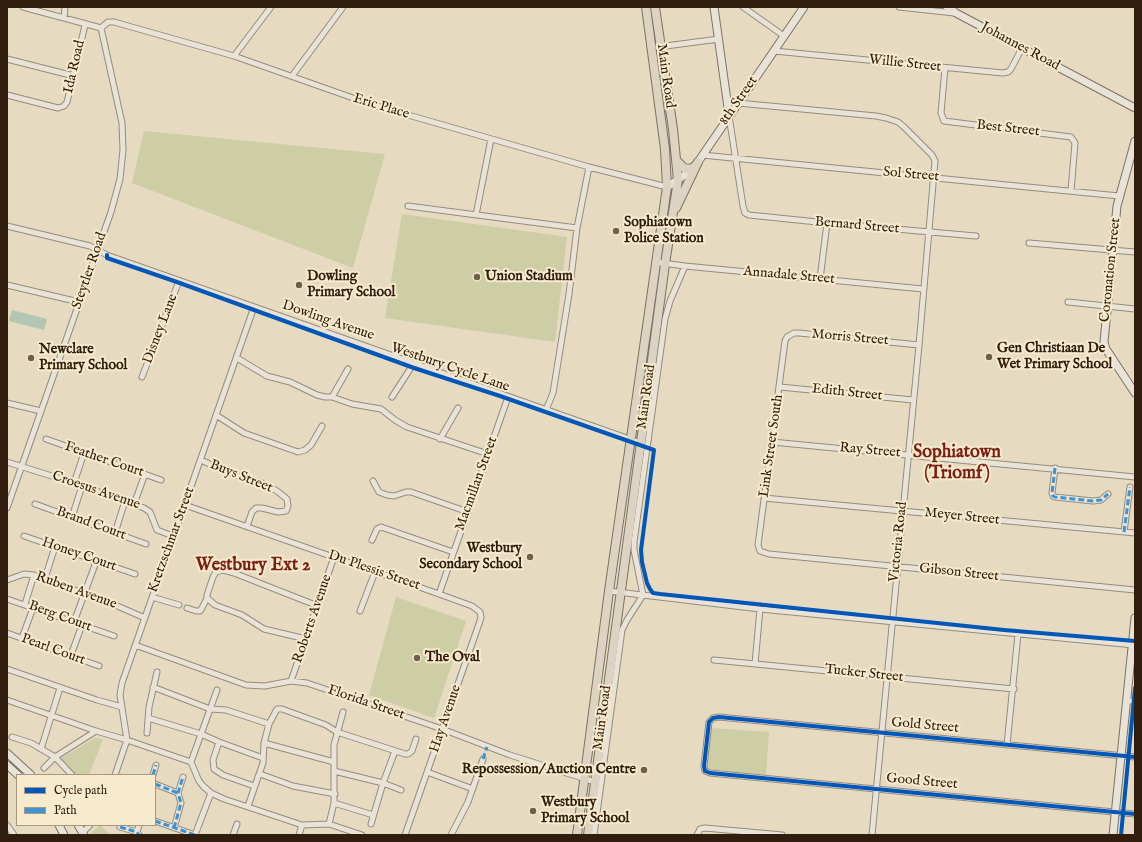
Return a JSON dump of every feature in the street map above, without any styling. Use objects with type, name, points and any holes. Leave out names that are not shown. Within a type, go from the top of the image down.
[{"type":"main road","name":"Main Road","points":[[577,835],[609,591],[655,262],[667,187],[665,149],[646,7]]},
{"type":"main road","name":"Main Road","points":[[588,835],[665,264],[678,180],[677,161],[656,7]]},
{"type":"main road","points":[[677,161],[684,168],[688,169],[698,162]]},
{"type":"main road","points":[[673,215],[698,162]]},
{"type":"street","points":[[23,7],[85,25],[101,28]]},
{"type":"street","points":[[64,18],[65,7]]},
{"type":"street","points":[[234,56],[271,7]]},
{"type":"street","points":[[292,76],[343,7]]},
{"type":"street","points":[[714,7],[735,159]]},
{"type":"street","points":[[743,7],[784,36]]},
{"type":"street","name":"8th Street","points":[[667,187],[678,180],[698,162],[804,7]]},
{"type":"street","name":"Johannes Road","points":[[899,7],[956,13],[1135,108]]},
{"type":"street","points":[[947,7],[956,13]]},
{"type":"street","name":"Eric Place","points":[[101,28],[108,22],[114,22],[234,56],[370,104],[589,167],[667,187]]},
{"type":"street","name":"Ida Road","points":[[7,95],[58,108],[67,102],[85,25]]},
{"type":"street","name":"Steytler Road","points":[[7,508],[98,250],[116,194],[120,174],[123,137],[121,111],[101,28]]},
{"type":"street","points":[[651,48],[719,38]]},
{"type":"street","name":"Willie Street","points":[[774,51],[1003,73],[1008,72],[1011,69],[1022,48]]},
{"type":"street","points":[[7,60],[74,76]]},
{"type":"street","name":"Best Street","points":[[945,68],[941,113],[944,121],[1071,137],[1075,143],[1071,191]]},
{"type":"street","points":[[738,103],[876,116],[892,120],[903,126],[932,155],[935,161],[934,177]]},
{"type":"street","points":[[476,215],[491,139]]},
{"type":"street","name":"Coronation Street","points":[[1135,141],[1116,214],[1104,338],[1105,346],[1135,393]]},
{"type":"street","name":"Sol Street","points":[[698,162],[735,159],[1120,196]]},
{"type":"street","name":"Bernard Street","points":[[735,159],[745,213],[752,216],[976,236]]},
{"type":"street","points":[[546,410],[553,393],[569,294],[577,228],[589,167]]},
{"type":"street","name":"Victoria Road","points":[[872,835],[934,177]]},
{"type":"street","points":[[408,206],[577,228]]},
{"type":"street","points":[[820,279],[827,223]]},
{"type":"street","name":"Dowling Avenue","points":[[7,226],[83,244],[179,281],[414,362],[508,397],[641,443]]},
{"type":"street","points":[[1029,243],[1135,252]]},
{"type":"street","name":"Annadale Street","points":[[655,262],[923,289]]},
{"type":"street","name":"Main Road","points":[[594,835],[622,630],[643,596],[634,550],[634,542],[665,319],[670,301],[685,266]]},
{"type":"street","name":"Disney Lane","points":[[142,377],[179,281]]},
{"type":"street","points":[[7,284],[79,302]]},
{"type":"street","points":[[1068,302],[1135,309]]},
{"type":"street","name":"Kretzschmar Street","points":[[115,774],[127,740],[121,688],[254,307]]},
{"type":"street","name":"Morris Street","points":[[785,340],[787,336],[794,333],[919,345]]},
{"type":"street","name":"Link Street South","points":[[760,551],[758,545],[785,340]]},
{"type":"street","points":[[236,358],[267,376],[290,382],[325,398],[332,398],[352,404],[381,409],[407,427],[488,454]]},
{"type":"street","points":[[392,397],[414,362]]},
{"type":"street","points":[[332,398],[348,369]]},
{"type":"street","name":"Edith Street","points":[[780,387],[913,400]]},
{"type":"street","name":"Macmillan Street","points":[[439,594],[508,397]]},
{"type":"street","points":[[7,403],[41,411]]},
{"type":"street","points":[[440,438],[458,408]]},
{"type":"street","points":[[216,415],[244,433],[298,452],[309,448],[322,426]]},
{"type":"street","name":"Feather Court","points":[[46,439],[84,454],[161,480]]},
{"type":"street","name":"Ray Street","points":[[772,442],[1135,476]]},
{"type":"street","points":[[74,483],[84,454]]},
{"type":"street","name":"Buys Street","points":[[201,460],[229,473],[262,483],[277,491],[287,499],[288,506],[286,511],[278,512],[256,508],[252,512],[247,526]]},
{"type":"street","name":"Croesus Avenue","points":[[7,462],[74,483],[147,509],[150,512],[157,530],[173,536]]},
{"type":"street","points":[[1055,468],[1052,493],[1055,497],[1093,501],[1101,500],[1108,494]]},
{"type":"street","points":[[134,504],[145,474]]},
{"type":"street","points":[[373,481],[379,492],[387,495],[394,496],[411,492],[468,512]]},
{"type":"street","points":[[72,517],[82,486]]},
{"type":"street","points":[[1124,532],[1130,487]]},
{"type":"street","name":"Meyer Street","points":[[764,498],[1135,533]]},
{"type":"street","points":[[115,533],[125,501]]},
{"type":"street","name":"Brand Court","points":[[35,504],[146,544]]},
{"type":"street","name":"Du Plessis Street","points":[[185,505],[472,606]]},
{"type":"street","points":[[372,540],[377,529],[381,527],[453,552]]},
{"type":"street","name":"Honey Court","points":[[24,536],[96,562],[135,574]]},
{"type":"street","points":[[45,578],[54,547]]},
{"type":"street","name":"Gibson Street","points":[[760,551],[769,554],[1135,590]]},
{"type":"street","name":"Roberts Avenue","points":[[291,681],[334,557]]},
{"type":"street","points":[[74,622],[96,562]]},
{"type":"street","points":[[187,608],[200,611],[207,598],[213,577],[216,572],[223,570],[318,606]]},
{"type":"street","points":[[360,611],[375,572]]},
{"type":"street","name":"Ruben Avenue","points":[[7,580],[24,574],[45,578],[145,618]]},
{"type":"street","points":[[25,604],[34,575]]},
{"type":"street","points":[[609,591],[760,609],[1134,645]]},
{"type":"street","points":[[152,597],[179,605]]},
{"type":"street","points":[[207,598],[215,604],[242,615],[264,629],[306,639]]},
{"type":"street","name":"Berg Court","points":[[7,599],[114,636]]},
{"type":"street","name":"Hay Avenue","points":[[405,835],[481,617],[480,612],[472,606]]},
{"type":"street","points":[[22,638],[33,608]]},
{"type":"street","points":[[755,664],[760,609]]},
{"type":"street","points":[[1113,835],[1122,756],[1131,701],[1135,618]]},
{"type":"street","points":[[70,655],[82,625]]},
{"type":"street","name":"Pearl Court","points":[[7,633],[99,666]]},
{"type":"street","points":[[1007,745],[1014,689],[1018,634]]},
{"type":"street","name":"Florida Street","points":[[135,645],[246,685],[265,686],[291,681],[300,681],[324,688],[442,729],[502,752],[595,782]]},
{"type":"street","name":"Tucker Street","points":[[714,660],[1014,689]]},
{"type":"street","points":[[7,669],[60,688],[122,707]]},
{"type":"street","points":[[147,732],[148,707],[158,672]]},
{"type":"street","points":[[153,687],[210,709],[226,710],[269,724]]},
{"type":"street","points":[[41,749],[60,688]]},
{"type":"street","points":[[217,690],[191,762],[199,781],[210,793],[302,825],[329,824],[362,835]]},
{"type":"street","points":[[7,700],[191,762]]},
{"type":"street","points":[[248,806],[254,786],[260,774],[264,743],[269,724],[275,711],[280,709],[330,726],[337,732],[408,754],[412,751],[416,739]]},
{"type":"street","points":[[329,824],[334,803],[334,745],[343,712]]},
{"type":"street","name":"Gold Street","points":[[706,772],[704,766],[708,725],[713,718],[719,717],[1135,757]]},
{"type":"street","points":[[148,718],[201,734],[263,758]]},
{"type":"street","points":[[44,768],[55,757],[96,731]]},
{"type":"street","points":[[12,737],[31,743],[55,757],[71,774]]},
{"type":"street","points":[[219,742],[213,760],[214,769],[223,775],[254,786]]},
{"type":"street","points":[[264,743],[334,762]]},
{"type":"street","points":[[371,824],[383,783],[395,751]]},
{"type":"street","points":[[7,753],[30,774]]},
{"type":"street","points":[[451,835],[468,802],[483,759]]},
{"type":"street","points":[[7,765],[17,774]]},
{"type":"street","points":[[154,774],[156,765]]},
{"type":"street","points":[[334,771],[383,783],[401,790]]},
{"type":"street","points":[[427,772],[473,789]]},
{"type":"street","name":"Good Street","points":[[706,772],[1135,814]]},
{"type":"street","points":[[260,774],[292,786],[334,794]]},
{"type":"street","points":[[174,828],[180,803],[178,793],[183,777]]},
{"type":"street","points":[[156,784],[178,793]]},
{"type":"street","points":[[156,821],[195,835],[210,793]]},
{"type":"street","points":[[334,803],[373,815]]},
{"type":"street","points":[[233,835],[237,824]]},
{"type":"street","points":[[7,825],[14,835]]},
{"type":"street","points":[[299,835],[302,825]]},
{"type":"street","points":[[60,826],[64,835]]},
{"type":"street","points":[[83,834],[89,826]]},
{"type":"street","points":[[120,827],[138,833]]},
{"type":"street","points":[[697,835],[700,829],[705,828],[782,835]]},
{"type":"shaded area","points":[[144,131],[385,154],[353,268],[132,183]]},
{"type":"shaded area","name":"Union Stadium","points":[[402,214],[567,237],[555,342],[385,318]]},
{"type":"shaded area","points":[[12,310],[47,319],[44,330],[9,321]]},
{"type":"shaded area","name":"The Oval","points":[[396,597],[466,621],[434,718],[369,695]]},
{"type":"shaded area","points":[[711,728],[769,732],[766,775],[707,769]]},
{"type":"shaded area","points":[[95,738],[103,739],[89,774],[73,774],[58,760]]},
{"type":"shaded area","points":[[99,826],[101,826],[110,835],[89,835]]},
{"type":"marked path","points":[[1055,468],[1052,493],[1055,497],[1093,501],[1101,500],[1108,494]]},
{"type":"marked path","points":[[1124,532],[1130,487]]},
{"type":"marked path","points":[[483,759],[487,747]]},
{"type":"marked path","points":[[153,774],[156,765]]},
{"type":"marked path","points":[[174,828],[181,803],[178,793],[183,777]]},
{"type":"marked path","points":[[156,784],[178,793]]},
{"type":"marked path","points":[[156,821],[195,835]]},
{"type":"marked path","points":[[120,827],[137,832],[139,835]]},
{"type":"cycle path","name":"Westbury Cycle Lane","points":[[107,255],[107,258],[414,368],[500,396],[654,450],[641,550],[647,583],[653,593],[1004,630],[1135,641]]},
{"type":"cycle path","points":[[1121,835],[1135,688]]},
{"type":"cycle path","points":[[1135,757],[719,717],[713,718],[709,722],[704,766],[705,771],[710,773],[1135,814]]},
{"type":"place","name":"Sophiatown Police Station","points":[[616,231]]},
{"type":"place","name":"Union Stadium","points":[[477,277]]},
{"type":"place","name":"Dowling Primary School","points":[[299,285]]},
{"type":"place","name":"Gen Christiaan De Wet Primary School","points":[[989,357]]},
{"type":"place","name":"Newclare Primary School","points":[[31,358]]},
{"type":"place","name":"Westbury Secondary School","points":[[530,557]]},
{"type":"place","name":"The Oval","points":[[417,658]]},
{"type":"place","name":"Repossession/ Auction Centre","points":[[644,770]]},
{"type":"place","name":"Westbury Primary School","points":[[533,811]]},
{"type":"district","name":"Sophiatown (Triomf)","points":[[957,463]]},
{"type":"district","name":"Westbury Ext 2","points":[[253,566]]}]
